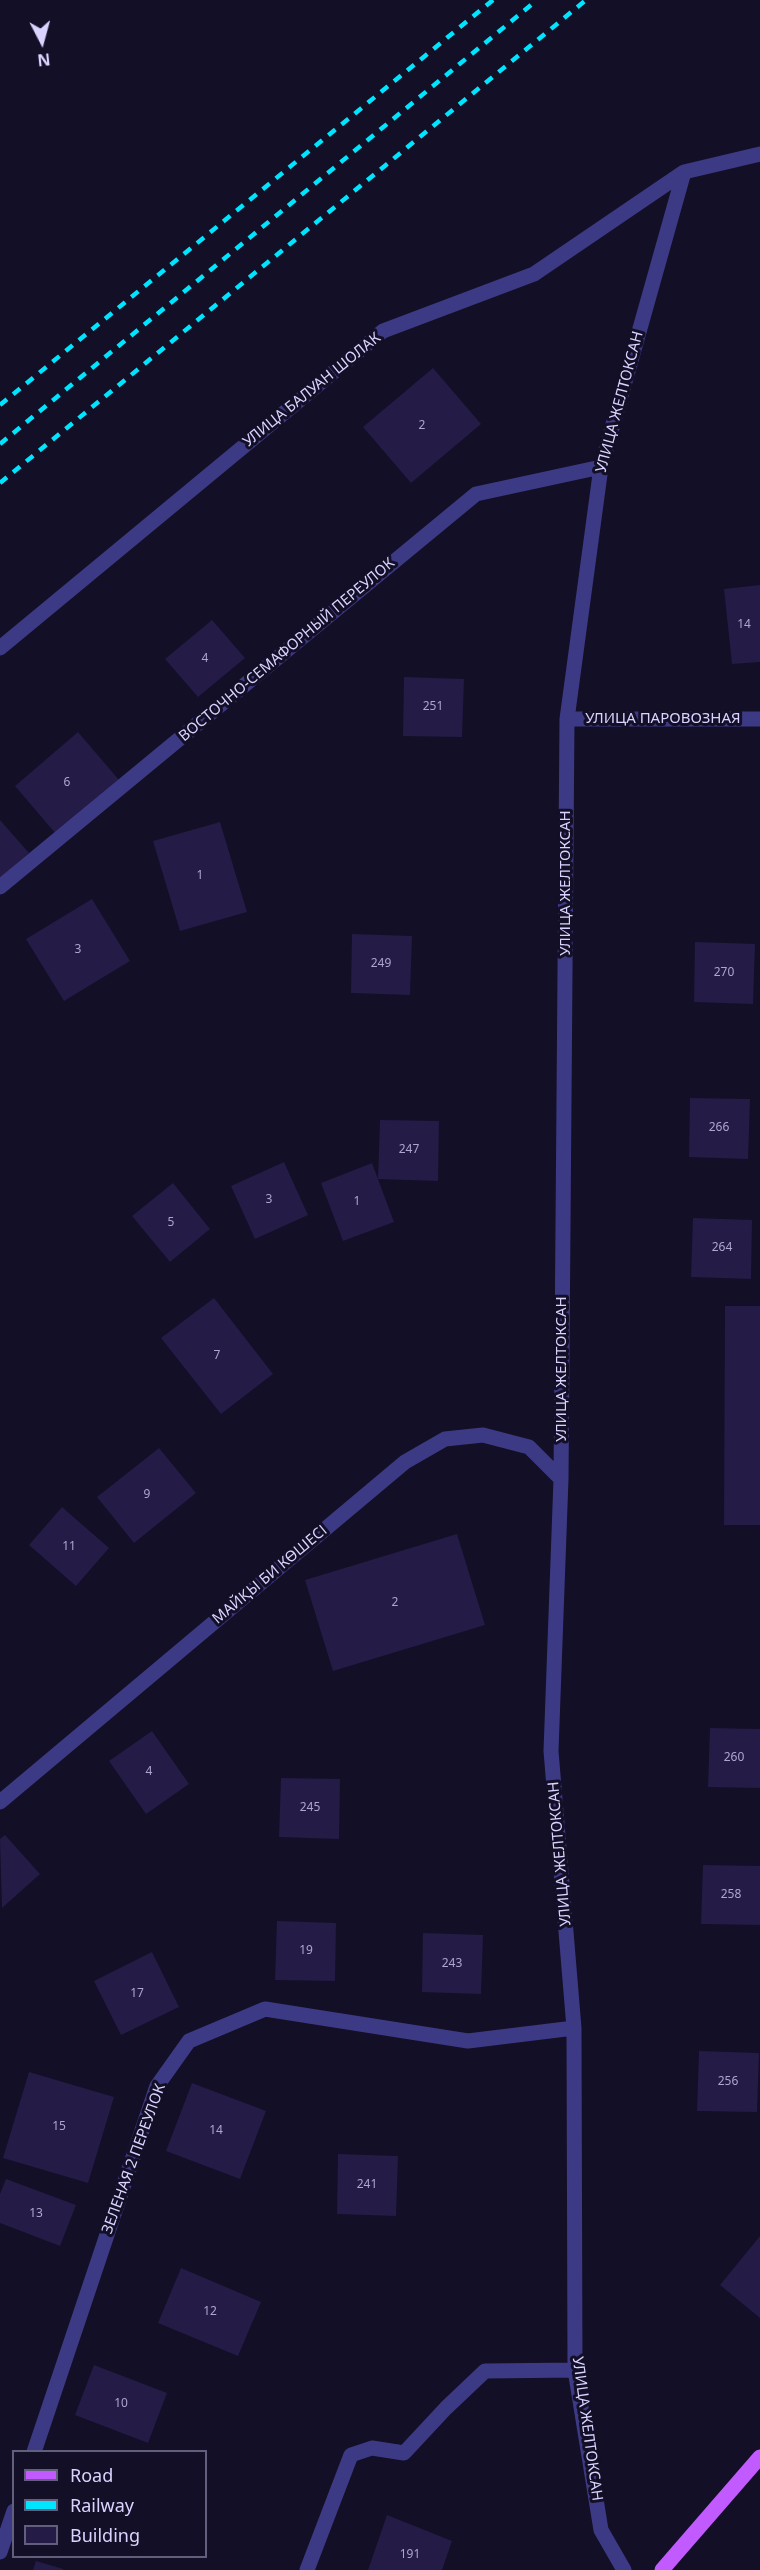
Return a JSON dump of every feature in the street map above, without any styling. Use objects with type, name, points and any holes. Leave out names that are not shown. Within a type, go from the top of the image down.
[{"type":"main road","points":[[662,2570],[760,2457]]},
{"type":"street","name":"УЛИЦА БАЛУАН ШОЛАК","points":[[0,648],[383,331],[534,274],[684,172],[760,154]]},
{"type":"street","name":"УЛИЦА ЖЕЛТОКСАН","points":[[624,2570],[601,2530],[576,2370],[574,2028],[551,1751],[561,1479],[567,719],[601,467],[684,172]]},
{"type":"street","name":"ВОСТОЧНО-СЕМАФОРНЫЙ ПЕРЕУЛОК","points":[[0,887],[476,494],[601,467]]},
{"type":"street","name":"УЛИЦА ПАРОВОЗНАЯ","points":[[567,719],[760,719]]},
{"type":"street","name":"МАЙҚЫ БИ КӨШЕСІ","points":[[0,1802],[405,1462],[445,1439],[483,1435],[529,1448],[561,1479]]},
{"type":"street","name":"ЗЕЛЕНАЯ 2 ПЕРЕУЛОК","points":[[34,2450],[157,2085],[189,2041],[265,2009],[468,2041],[574,2028]]},
{"type":"street","points":[[307,2570],[351,2455],[372,2448],[404,2453],[485,2371],[576,2370]]},
{"type":"street","points":[[0,2552],[12,2517]]},
{"type":"building","points":[[433,368],[481,424],[411,483],[363,427]]},
{"type":"building","points":[[760,585],[760,662],[732,664],[724,589]]},
{"type":"building","points":[[212,620],[245,658],[198,697],[165,659]]},
{"type":"building","points":[[404,677],[464,679],[462,737],[403,736]]},
{"type":"building","points":[[78,732],[119,780],[56,834],[15,786]]},
{"type":"building","points":[[0,820],[29,853],[0,878]]},
{"type":"building","points":[[220,822],[247,912],[180,931],[153,841]]},
{"type":"building","points":[[92,899],[130,961],[64,1001],[26,939]]},
{"type":"building","points":[[352,934],[412,936],[410,995],[351,993]]},
{"type":"building","points":[[695,942],[755,944],[753,1004],[694,1002]]},
{"type":"building","points":[[690,1098],[750,1099],[748,1159],[689,1157]]},
{"type":"building","points":[[380,1120],[439,1121],[438,1181],[378,1179]]},
{"type":"building","points":[[284,1162],[308,1215],[255,1239],[231,1186]]},
{"type":"building","points":[[372,1163],[394,1222],[343,1241],[321,1183]]},
{"type":"building","points":[[173,1183],[210,1229],[170,1262],[132,1216]]},
{"type":"building","points":[[693,1218],[752,1220],[751,1279],[691,1277]]},
{"type":"building","points":[[214,1298],[273,1374],[221,1414],[161,1338]]},
{"type":"building","points":[[725,1306],[760,1306],[760,1525],[724,1525]]},
{"type":"building","points":[[159,1448],[196,1493],[134,1543],[97,1497]]},
{"type":"building","points":[[62,1507],[109,1548],[76,1586],[29,1545]]},
{"type":"building","points":[[457,1534],[485,1625],[333,1671],[305,1580]]},
{"type":"building","points":[[710,1728],[760,1729],[760,1788],[708,1787]]},
{"type":"building","points":[[152,1731],[189,1784],[146,1814],[109,1761]]},
{"type":"building","points":[[281,1778],[340,1779],[339,1839],[279,1837]]},
{"type":"building","points":[[5,1835],[40,1874],[2,1908],[0,1839]]},
{"type":"building","points":[[703,1865],[760,1866],[760,1925],[701,1924]]},
{"type":"building","points":[[277,1921],[336,1923],[335,1981],[275,1980]]},
{"type":"building","points":[[423,1933],[483,1935],[481,1994],[422,1992]]},
{"type":"building","points":[[152,1952],[179,2007],[121,2035],[94,1981]]},
{"type":"building","points":[[699,2051],[759,2053],[757,2112],[697,2111]]},
{"type":"building","points":[[29,2072],[114,2097],[88,2183],[3,2158]]},
{"type":"building","points":[[192,2083],[266,2111],[240,2179],[166,2151]]},
{"type":"building","points":[[338,2154],[398,2156],[396,2216],[337,2214]]},
{"type":"building","points":[[6,2179],[76,2205],[60,2246],[0,2223],[0,2194]]},
{"type":"building","points":[[760,2236],[760,2318],[720,2285]]},
{"type":"building","points":[[181,2268],[261,2302],[238,2356],[158,2323]]},
{"type":"building","points":[[94,2365],[167,2393],[148,2443],[75,2415]]},
{"type":"building","points":[[387,2515],[452,2541],[442,2570],[368,2570]]},
{"type":"building","points":[[36,2561],[63,2569],[63,2570],[33,2570]]},
{"type":"railway","points":[[0,405],[493,0]]},
{"type":"railway","points":[[0,444],[537,0]]},
{"type":"railway","points":[[0,483],[586,0]]}]
